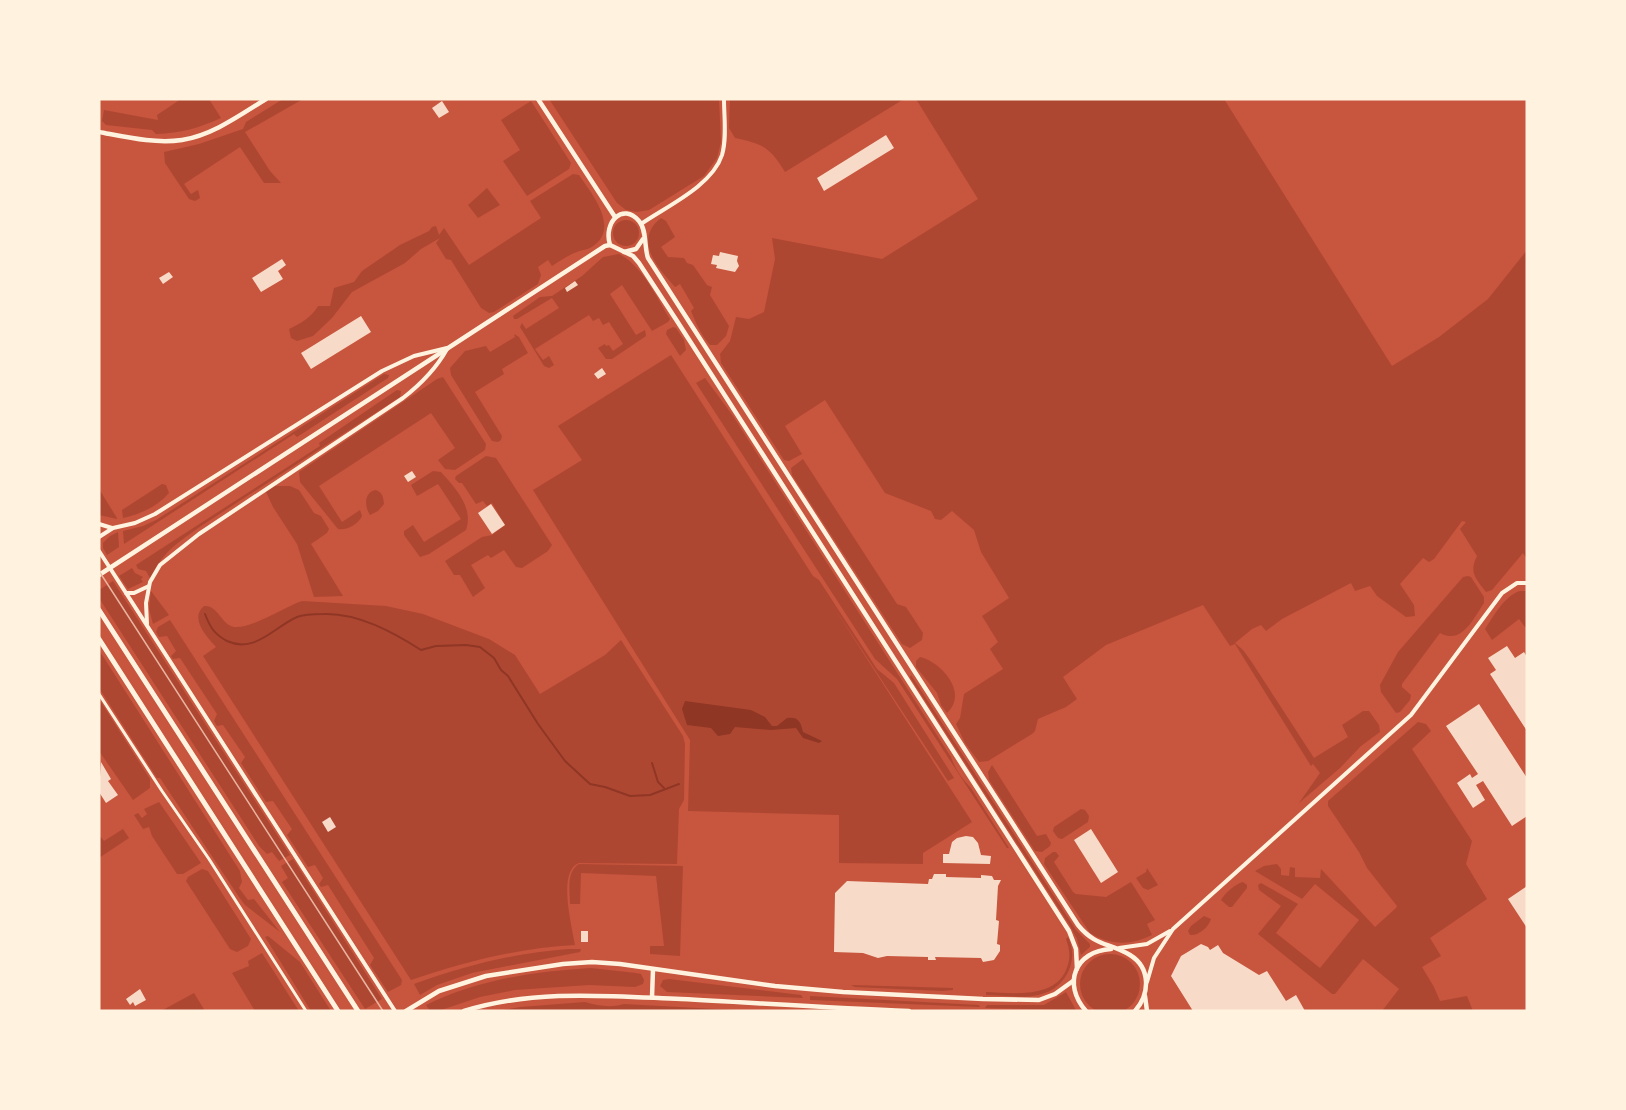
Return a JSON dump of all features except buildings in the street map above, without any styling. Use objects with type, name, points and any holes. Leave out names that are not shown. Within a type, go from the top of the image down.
[{"type":"main road","points":[[99,132],[157,140],[185,140],[227,123],[266,99]]},
{"type":"main road","points":[[538,99],[615,217]]},
{"type":"main road","points":[[610,245],[608,230],[615,217],[629,215],[641,224],[648,258],[1078,925],[1092,939],[1131,956],[1144,971],[1147,984],[1145,996],[1147,1011]]},
{"type":"main road","points":[[624,252],[636,249],[644,236]]},
{"type":"main road","points":[[99,575],[391,384],[605,246],[610,245],[633,256],[677,321],[1069,931],[1076,949],[1077,969]]},
{"type":"main road","points":[[99,610],[358,1011]]},
{"type":"main road","points":[[99,639],[338,1011]]},
{"type":"main road","points":[[896,662],[905,657]]},
{"type":"main road","points":[[1086,1011],[1075,995],[1073,981],[1077,969],[1083,960],[1093,953],[1102,949],[1114,948]]},
{"type":"main road","points":[[406,1011],[439,991],[458,984],[507,972],[592,962],[836,992],[1024,1000],[1048,998],[1073,981]]},
{"type":"main road","points":[[651,997],[653,970]]},
{"type":"main road","points":[[464,1011],[507,1001],[590,994],[909,1011]]},
{"type":"main road","points":[[1135,1011],[1145,996]]},
{"type":"street","points":[[641,224],[705,182],[717,167],[724,143],[724,99]]},
{"type":"street","points":[[99,537],[113,528],[135,523],[155,514],[382,371],[414,356],[448,348]]},
{"type":"street","points":[[147,625],[146,603],[149,586],[160,565],[199,534],[403,398],[429,376],[440,363],[448,348]]},
{"type":"street","points":[[99,524],[113,528]]},
{"type":"street","points":[[99,551],[396,1011]]},
{"type":"street","points":[[1114,948],[1147,944],[1173,929],[1411,715],[1502,593],[1517,583],[1527,583]]},
{"type":"street","points":[[125,592],[134,593],[149,586]]},
{"type":"street","points":[[99,694],[209,859],[306,1011]]},
{"type":"street","points":[[1147,984],[1154,958],[1173,929]]},
{"type":"shaded area","points":[[181,99],[209,99],[221,118],[190,129],[156,134],[152,130],[106,125],[102,121],[104,110],[158,120],[157,115]]},
{"type":"shaded area","points":[[283,99],[303,99],[245,132],[270,171],[281,183],[264,183],[240,147],[184,184],[191,194],[198,190],[200,198],[195,201],[189,199],[165,163],[164,152],[199,144],[243,129],[246,122]]},
{"type":"shaded area","points":[[549,99],[719,99],[721,142],[717,158],[704,176],[649,210],[637,212],[626,210],[617,203]]},
{"type":"shaded area","points":[[730,99],[904,99],[785,172],[775,157],[765,148],[753,142],[735,138],[729,128]]},
{"type":"shaded area","points":[[916,99],[1224,99],[1392,366],[1439,337],[1488,299],[1527,250],[1527,559],[1523,553],[1492,590],[1486,592],[1474,575],[1473,566],[1477,556],[1460,529],[1466,522],[1462,521],[1434,559],[1429,562],[1423,558],[1400,584],[1414,605],[1415,616],[1406,617],[1377,596],[1370,586],[1355,591],[1351,583],[1282,619],[1266,631],[1261,625],[1252,629],[1235,643],[1251,661],[1314,758],[1348,737],[1342,725],[1363,711],[1369,711],[1379,725],[1380,732],[1361,746],[1340,768],[1299,803],[1320,773],[1313,764],[1311,766],[1235,644],[1230,646],[1203,605],[1106,645],[1063,677],[1077,699],[1066,707],[1038,719],[1032,734],[988,761],[979,762],[965,743],[956,724],[960,718],[964,694],[1003,669],[990,649],[998,642],[982,616],[1009,598],[981,552],[974,530],[952,511],[941,520],[935,519],[931,511],[885,493],[825,400],[785,426],[802,454],[789,461],[784,460],[721,363],[720,354],[730,341],[736,317],[749,319],[764,312],[775,259],[772,238],[882,259],[978,199]]},
{"type":"shaded area","points":[[531,101],[571,163],[569,169],[527,196],[503,161],[520,150],[501,120]]},
{"type":"shaded area","points":[[573,174],[579,175],[597,202],[604,222],[604,232],[590,248],[570,255],[552,266],[548,260],[538,267],[541,275],[538,284],[494,312],[489,313],[481,308],[451,260],[446,259],[436,243],[440,238],[421,249],[405,263],[352,292],[332,318],[313,336],[297,341],[291,338],[289,329],[305,320],[318,306],[330,306],[334,288],[354,282],[362,271],[432,227],[436,226],[439,235],[444,228],[469,265],[541,218],[530,201]]},
{"type":"shaded area","points":[[487,188],[500,205],[478,218],[468,205]]},
{"type":"shaded area","points":[[661,218],[666,221],[675,237],[661,247],[668,257],[684,258],[687,263],[693,265],[707,285],[712,287],[710,295],[729,326],[726,336],[717,345],[710,345],[707,341],[691,311],[694,308],[680,284],[675,287],[661,271],[651,253],[648,244],[649,235],[653,226]]},
{"type":"shaded area","points":[[626,220],[635,224],[639,233],[635,242],[626,246],[617,242],[613,233],[617,224]]},
{"type":"shaded area","points":[[619,254],[628,259],[642,274],[670,319],[668,322],[652,331],[622,285],[610,294],[636,335],[645,330],[646,336],[612,359],[606,359],[598,348],[605,344],[609,345],[613,351],[623,344],[609,322],[603,325],[599,318],[593,321],[589,315],[535,349],[543,360],[549,356],[554,365],[549,368],[544,366],[520,327],[522,323],[526,329],[559,308],[552,298],[517,319],[513,316],[540,297],[552,296],[582,276],[603,257]]},
{"type":"shaded area","points":[[673,327],[684,340],[686,350],[680,356],[666,334],[667,330]]},
{"type":"shaded area","points":[[514,334],[519,337],[528,353],[502,369],[504,374],[475,392],[502,436],[498,442],[492,441],[451,375],[450,368],[465,351],[486,346],[490,352],[515,337]]},
{"type":"shaded area","points":[[671,355],[813,576],[819,580],[877,669],[894,683],[954,778],[948,781],[829,600],[972,822],[923,853],[923,864],[839,863],[839,815],[688,811],[690,740],[533,490],[582,460],[558,426]]},
{"type":"shaded area","points":[[384,374],[389,375],[388,378],[297,437],[294,434],[124,544],[123,531],[156,520]]},
{"type":"shaded area","points":[[443,377],[486,444],[485,450],[455,470],[445,469],[438,460],[455,448],[431,413],[319,486],[342,522],[360,510],[362,516],[358,522],[348,528],[338,529],[300,482],[299,472]]},
{"type":"shaded area","points":[[705,378],[733,416],[951,757],[959,774],[971,788],[1009,848],[1007,848],[897,679],[875,659],[696,383]]},
{"type":"shaded area","points":[[397,390],[401,391],[400,397],[178,542],[166,553],[150,578],[146,571],[138,569],[136,565],[320,446],[319,443]]},
{"type":"shaded area","points":[[486,456],[496,458],[552,545],[548,551],[522,568],[516,567],[504,550],[491,558],[488,555],[471,565],[485,588],[473,597],[460,575],[454,575],[445,561],[482,537],[492,535],[505,525],[492,503],[487,506],[483,501],[476,504],[462,483],[455,479],[456,476]]},
{"type":"shaded area","points":[[803,459],[897,604],[906,607],[923,633],[922,640],[910,648],[902,644],[792,475],[791,468]]},
{"type":"shaded area","points":[[433,471],[441,472],[462,498],[468,522],[466,530],[429,554],[420,557],[404,535],[404,531],[413,525],[424,542],[461,519],[438,484],[417,496],[411,485]]},
{"type":"shaded area","points":[[162,484],[166,485],[169,493],[164,498],[148,509],[123,518],[122,510]]},
{"type":"shaded area","points":[[275,486],[290,486],[299,490],[314,513],[321,516],[329,529],[311,544],[343,596],[314,597],[297,544],[266,492]]},
{"type":"shaded area","points":[[99,489],[117,518],[117,519],[99,515]]},
{"type":"shaded area","points":[[376,490],[383,497],[384,504],[370,515],[366,500],[369,493]]},
{"type":"shaded area","points":[[118,532],[119,547],[107,555],[103,543]]},
{"type":"shaded area","points":[[132,568],[135,573],[143,577],[141,579],[143,582],[128,589],[119,576]]},
{"type":"shaded area","points":[[1468,576],[1484,597],[1484,603],[1471,623],[1461,633],[1448,636],[1440,633],[1402,684],[1402,687],[1411,695],[1410,700],[1400,712],[1396,713],[1381,692],[1380,685],[1398,652],[1463,577]]},
{"type":"shaded area","points":[[113,581],[290,855],[279,861],[272,852],[267,854],[259,846],[99,598],[99,590]]},
{"type":"shaded area","points":[[151,591],[169,615],[153,624],[149,609]]},
{"type":"shaded area","points":[[1520,591],[1527,591],[1527,626],[1525,627],[1519,619],[1492,640],[1485,629],[1504,602]]},
{"type":"shaded area","points":[[302,601],[386,606],[423,614],[489,639],[515,655],[540,694],[605,655],[621,640],[683,736],[685,744],[684,800],[679,809],[677,864],[579,863],[572,868],[567,887],[575,945],[533,949],[491,957],[411,980],[203,656],[216,647],[204,633],[199,622],[198,616],[204,606],[212,608],[229,625],[235,627],[254,623]]},
{"type":"shaded area","points":[[170,620],[402,980],[401,985],[388,992],[370,965],[374,958],[328,885],[321,887],[319,884],[323,878],[315,865],[308,867],[287,835],[292,829],[273,801],[266,802],[241,763],[245,757],[223,725],[217,726],[214,721],[217,714],[180,658],[173,659],[171,656],[176,651],[167,636],[159,637],[156,632],[158,627]]},
{"type":"shaded area","points":[[99,650],[240,871],[242,882],[239,888],[248,900],[254,899],[280,932],[245,905],[239,897],[160,778],[157,778],[99,688]]},
{"type":"shaded area","points":[[920,657],[937,665],[954,688],[953,705],[947,713],[937,693],[916,667],[916,661]]},
{"type":"shaded area","points":[[911,675],[1076,930],[1090,944],[1090,947],[1081,955],[1077,939],[1070,926],[911,679]]},
{"type":"shaded area","points":[[99,699],[150,779],[150,788],[133,800],[99,751]]},
{"type":"shaded area","points":[[685,701],[751,710],[765,717],[772,726],[777,726],[787,718],[794,718],[800,723],[803,732],[822,741],[819,743],[803,738],[796,728],[771,730],[735,727],[730,734],[718,736],[711,728],[687,725],[682,709]]},
{"type":"shaded area","points":[[1418,722],[1426,724],[1431,731],[1412,749],[1472,841],[1466,864],[1487,899],[1430,938],[1441,956],[1422,967],[1440,1001],[1467,996],[1473,1011],[1382,1011],[1399,989],[1363,959],[1335,994],[1332,994],[1258,934],[1281,906],[1259,890],[1258,885],[1261,883],[1298,904],[1276,933],[1320,968],[1359,920],[1315,884],[1302,899],[1255,871],[1264,866],[1277,864],[1281,869],[1281,875],[1289,876],[1290,867],[1295,868],[1295,877],[1320,878],[1321,869],[1375,927],[1396,908],[1397,906],[1367,868],[1328,806],[1328,801]]},
{"type":"shaded area","points":[[992,765],[1037,836],[1046,834],[1051,843],[1042,852],[1035,851],[989,780],[988,772]]},
{"type":"shaded area","points":[[159,802],[201,863],[183,874],[177,874],[152,836],[149,827],[143,829],[134,815],[138,813],[142,818],[147,814],[144,809]]},
{"type":"shaded area","points":[[1081,809],[1085,810],[1089,816],[1088,822],[1062,839],[1058,838],[1053,831],[1054,827]]},
{"type":"shaded area","points":[[123,829],[129,838],[99,858],[99,839],[101,837],[104,841]]},
{"type":"shaded area","points":[[1053,852],[1059,856],[1054,862],[1076,894],[1106,897],[1131,882],[1155,920],[1147,924],[1152,935],[1136,941],[1120,943],[1105,940],[1090,933],[1044,864],[1045,858]]},
{"type":"shaded area","points":[[293,859],[382,999],[365,1009],[282,882],[288,878],[281,866]]},
{"type":"shaded area","points":[[579,864],[683,866],[680,956],[650,954],[650,946],[664,946],[656,876],[581,873],[580,904],[570,904],[570,876]]},
{"type":"shaded area","points":[[1147,868],[1158,885],[1148,890],[1143,888],[1136,878],[1146,872]]},
{"type":"shaded area","points":[[202,869],[208,871],[251,939],[248,946],[237,952],[230,949],[186,881],[188,877]]},
{"type":"shaded area","points":[[1243,882],[1247,888],[1232,907],[1229,907],[1221,900],[1230,889]]},
{"type":"shaded area","points":[[1204,916],[1211,919],[1208,925],[1200,932],[1190,935],[1188,931],[1191,926]]},
{"type":"shaded area","points":[[268,936],[300,962],[331,1011],[311,1011],[265,937]]},
{"type":"shaded area","points":[[1068,937],[1072,955],[1071,965],[1063,981],[1056,987],[1048,992],[1032,996],[986,995],[986,992],[1031,992],[1052,986],[1060,979],[1068,966],[1069,954],[1066,939]]},
{"type":"shaded area","points":[[581,949],[580,952],[472,973],[437,985],[420,995],[414,984],[490,961]]},
{"type":"shaded area","points":[[262,953],[299,1011],[255,1011],[232,973],[249,966],[248,961]]},
{"type":"shaded area","points":[[1104,954],[1116,954],[1127,959],[1135,967],[1140,984],[1138,996],[1127,1009],[1116,1014],[1104,1014],[1093,1009],[1085,1001],[1080,990],[1080,978],[1085,967],[1093,959]]},
{"type":"shaded area","points":[[591,968],[641,974],[643,984],[635,987],[589,985],[515,990],[480,997],[438,1011],[430,1011],[426,1005],[465,989],[507,978]]},
{"type":"shaded area","points":[[663,980],[801,995],[803,998],[667,992],[660,986]]},
{"type":"shaded area","points":[[851,985],[953,988],[953,990],[855,987]]},
{"type":"shaded area","points":[[1066,992],[1076,1010],[985,1008],[987,1005],[1044,1005]]},
{"type":"shaded area","points":[[194,993],[205,1011],[161,1011]]},
{"type":"shaded area","points":[[810,996],[979,1005],[980,1007],[810,1000]]},
{"type":"shaded area","points":[[585,1002],[604,1006],[624,1004],[752,1011],[498,1011]]},
{"type":"waterway","points":[[205,614],[216,633],[227,641],[237,644],[255,642],[300,616],[324,614],[362,620],[387,630],[421,650],[436,646],[480,647],[494,658],[501,670],[508,676],[538,724],[565,761],[590,784],[630,796],[650,795],[679,784]]},
{"type":"waterway","points":[[652,763],[658,782],[664,788]]},
{"type":"tram line","points":[[99,571],[383,1011]]}]
